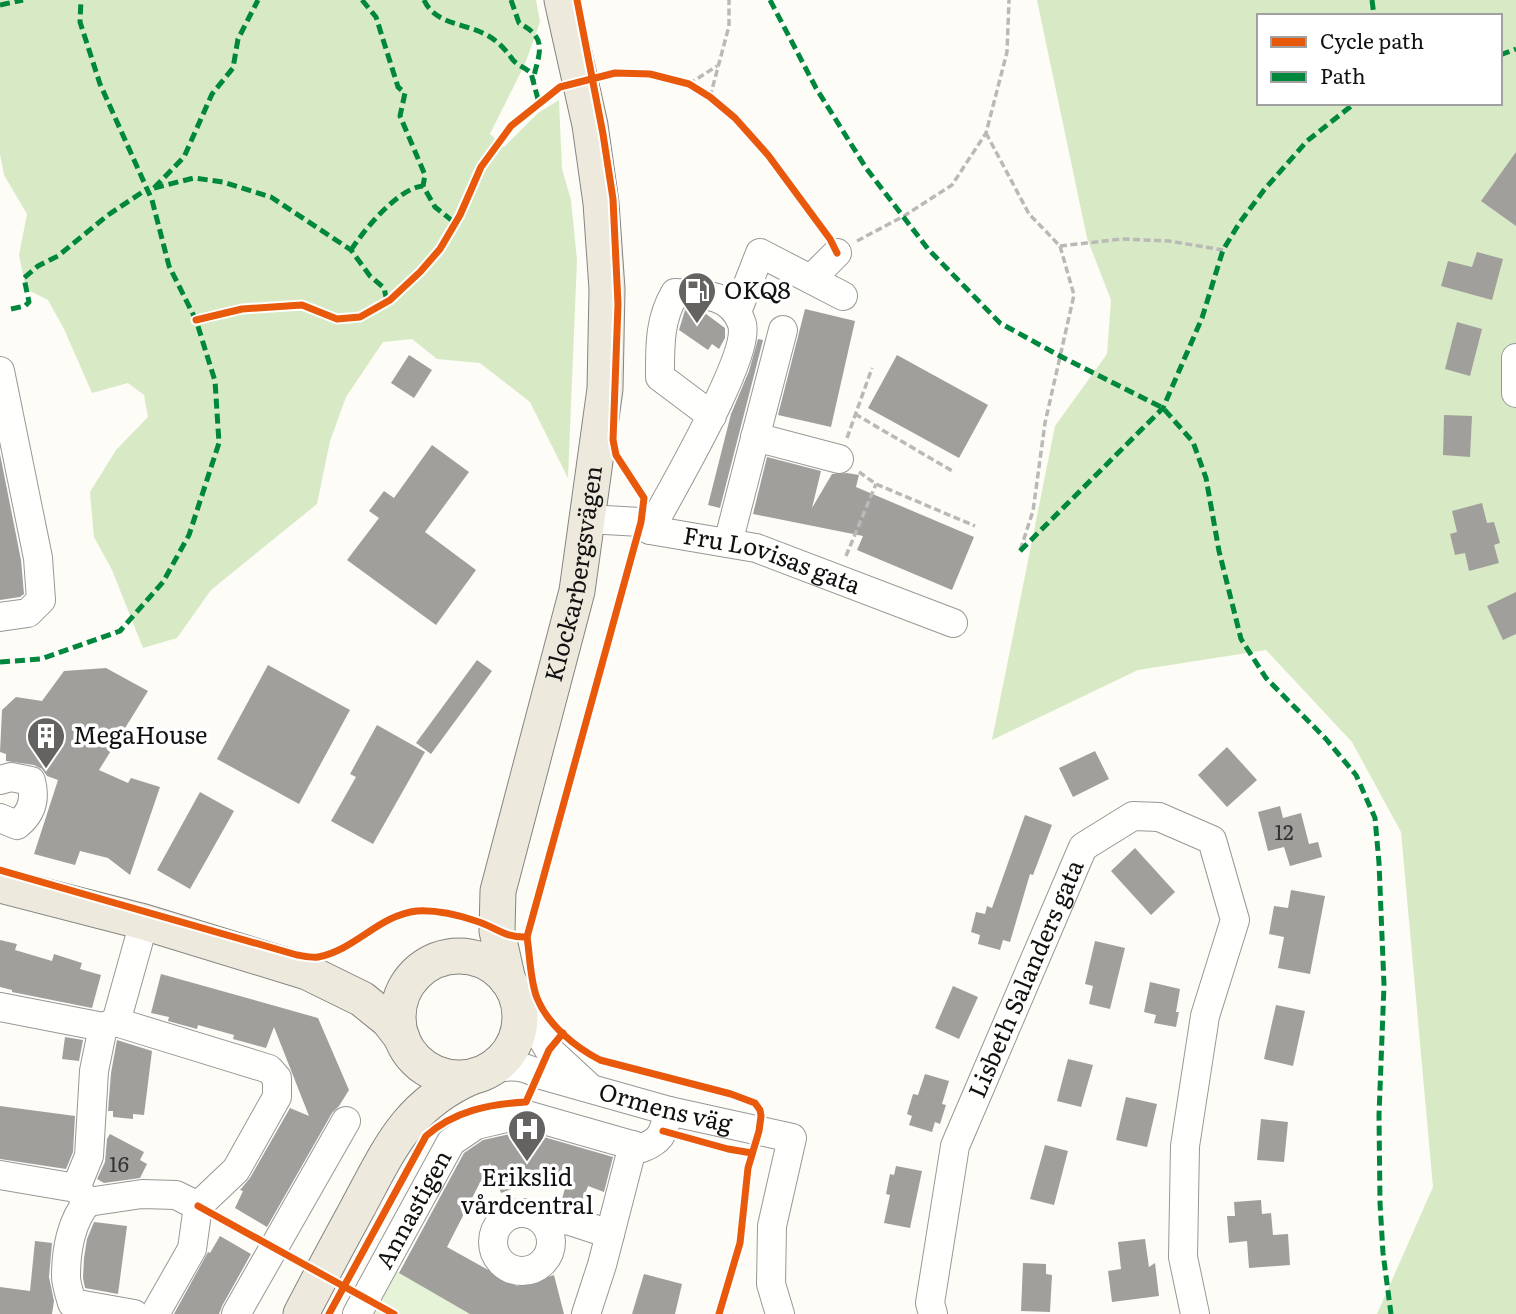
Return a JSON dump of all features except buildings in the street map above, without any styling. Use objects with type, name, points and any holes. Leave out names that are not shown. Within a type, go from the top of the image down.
[{"type":"main road","name":"Klockarbergsvägen","points":[[510,984],[498,939],[498,891],[577,591],[605,389],[607,289],[601,203],[581,81],[562,0]]},
{"type":"main road","points":[[0,885],[144,922],[307,972],[362,999],[388,1020],[416,1059],[433,1072],[447,1077],[480,1073]]},
{"type":"main road","name":"Klockarbergsvägen","points":[[433,962],[477,921],[498,891]]},
{"type":"main road","points":[[307,972],[369,980],[400,974],[433,962],[466,956],[482,960],[499,970],[510,984],[519,1005],[520,1027],[506,1056],[480,1073],[450,1086],[423,1107],[396,1136]]},
{"type":"main road","points":[[301,1314],[396,1136],[406,1097],[403,1040],[399,1022],[401,1001],[410,981],[433,962]]},
{"type":"street","points":[[737,313],[760,253],[844,296]]},
{"type":"street","points":[[811,279],[838,253]]},
{"type":"street","points":[[650,530],[712,416],[732,371],[743,327],[728,302],[705,293],[675,293],[666,308],[660,332],[660,377],[712,416]]},
{"type":"street","points":[[728,543],[783,330]]},
{"type":"street","points":[[1516,358],[1516,393]]},
{"type":"street","points":[[0,371],[38,558],[41,600],[28,614],[0,617]]},
{"type":"street","points":[[755,437],[839,459]]},
{"type":"street","name":"Fru Lovisas gata","points":[[587,519],[641,522],[650,530],[756,548],[953,623]]},
{"type":"street","points":[[0,780],[11,776],[31,781],[35,794],[29,815],[17,825],[0,818]]},
{"type":"street","name":"Lisbeth Salanders gata","points":[[933,1314],[930,1303],[955,1146],[1083,847],[1133,816],[1159,817],[1212,840],[1235,920],[1205,1016],[1185,1146],[1183,1257],[1195,1314]]},
{"type":"street","points":[[134,1314],[72,1309],[66,1278],[71,1240],[89,1156],[94,1071],[144,922]]},
{"type":"street","points":[[510,984],[549,1050],[589,1087]]},
{"type":"street","points":[[0,1007],[109,1025],[269,1069],[277,1078],[277,1097],[236,1170],[198,1206],[192,1250],[155,1314]]},
{"type":"street","name":"Ormens väg","points":[[480,1073],[510,1066],[530,1069],[538,1074],[669,1111],[792,1138],[772,1226],[771,1284],[780,1314]]},
{"type":"street","points":[[586,1314],[633,1145],[642,1148],[657,1142],[669,1111]]},
{"type":"street","name":"Annastigen","points":[[357,1314],[450,1142],[477,1125],[523,1114],[633,1145]]},
{"type":"street","points":[[236,1314],[346,1121]]},
{"type":"street","points":[[0,1175],[82,1195],[176,1195],[198,1206]]},
{"type":"street","points":[[533,1215],[610,1234]]},
{"type":"path","points":[[710,97],[729,26],[729,0]]},
{"type":"path","points":[[838,253],[904,216],[951,185],[986,133],[1007,52],[1009,0]]},
{"type":"path","points":[[689,84],[719,65]]},
{"type":"path","points":[[986,133],[1029,214],[1060,246],[1074,295],[1045,423],[1033,512],[1020,551]]},
{"type":"path","points":[[1060,246],[1122,239],[1169,241],[1223,250]]},
{"type":"path","points":[[872,368],[839,459],[876,484],[975,526]]},
{"type":"path","points":[[855,414],[954,472]]},
{"type":"path","points":[[837,579],[876,484]]},
{"type":"green space","points":[[0,0],[536,0],[540,22],[525,64],[490,134],[504,147],[538,113],[559,100],[562,169],[571,200],[577,260],[568,478],[530,402],[480,363],[437,359],[412,339],[383,342],[346,397],[330,441],[317,504],[211,590],[177,638],[143,648],[112,570],[94,537],[90,492],[116,450],[148,417],[144,395],[128,383],[92,393],[48,300],[26,289],[19,255],[27,214],[4,175],[0,154]]},
{"type":"green space","points":[[1037,0],[1516,0],[1516,1314],[1377,1314],[1433,1187],[1401,832],[1352,742],[1266,650],[1138,670],[992,740],[1055,426],[1107,354],[1111,300],[1087,238]]},
{"type":"green space","points":[[390,1267],[469,1314],[374,1314],[392,1280]]},
{"type":"marked path","points":[[0,5],[23,0]]},
{"type":"marked path","points":[[0,662],[41,659],[120,631],[163,582],[189,535],[219,443],[215,381],[196,320],[169,266],[152,200],[100,84],[80,22],[81,0]]},
{"type":"marked path","points":[[154,188],[184,157],[212,94],[233,68],[238,39],[258,0]]},
{"type":"marked path","points":[[362,0],[376,17],[398,87],[405,93],[400,116],[425,175],[423,186]]},
{"type":"marked path","points":[[424,0],[435,14],[485,34],[497,42],[515,62],[531,73],[539,103]]},
{"type":"marked path","points":[[511,0],[519,23],[535,35],[540,48],[533,81]]},
{"type":"marked path","points":[[770,0],[816,88],[866,168],[928,249],[1000,323],[1163,408],[1193,442],[1206,478],[1219,551],[1241,639],[1266,678],[1326,739],[1356,775],[1375,818],[1379,863],[1384,985],[1379,1115],[1380,1203],[1391,1314]]},
{"type":"marked path","points":[[1372,0],[1374,14]]},
{"type":"marked path","points":[[1502,54],[1516,49]]},
{"type":"marked path","points":[[1020,551],[1163,408],[1202,318],[1223,250],[1240,222],[1307,141],[1352,105]]},
{"type":"marked path","points":[[154,188],[194,178],[223,182],[271,197],[351,250],[370,276],[384,288],[386,297]]},
{"type":"marked path","points":[[351,250],[382,211],[403,194],[423,186],[435,207],[455,223]]},
{"type":"marked path","points":[[11,309],[25,306],[29,302],[24,278],[38,266],[58,256],[108,215],[147,189]]},
{"type":"cycle path","points":[[527,937],[641,522],[644,498],[616,455],[613,440],[618,304],[613,199],[577,0]]},
{"type":"cycle path","points":[[196,320],[242,309],[302,305],[337,319],[360,317],[390,300],[440,249],[460,215],[481,167],[511,126],[560,87],[615,73],[650,74],[689,84],[710,97],[735,118],[768,155],[830,239],[837,253]]},
{"type":"cycle path","points":[[0,870],[308,957],[331,953],[391,919],[417,911],[454,915],[483,923],[506,934],[527,937],[537,998],[555,1026],[581,1049],[600,1060],[731,1094],[755,1103],[760,1110],[759,1131],[748,1168],[740,1243],[719,1314]]},
{"type":"cycle path","points":[[329,1314],[426,1136],[448,1120],[473,1110],[526,1102],[549,1050],[563,1033]]},
{"type":"cycle path","points":[[663,1131],[752,1153]]},
{"type":"cycle path","points":[[198,1206],[394,1314]]},
{"type":"place","name":"OKQ8","points":[[697,325]]},
{"type":"place","name":"MegaHouse","points":[[46,770]]},
{"type":"place","name":"Erikslid vårdcentral","points":[[527,1163]]}]
